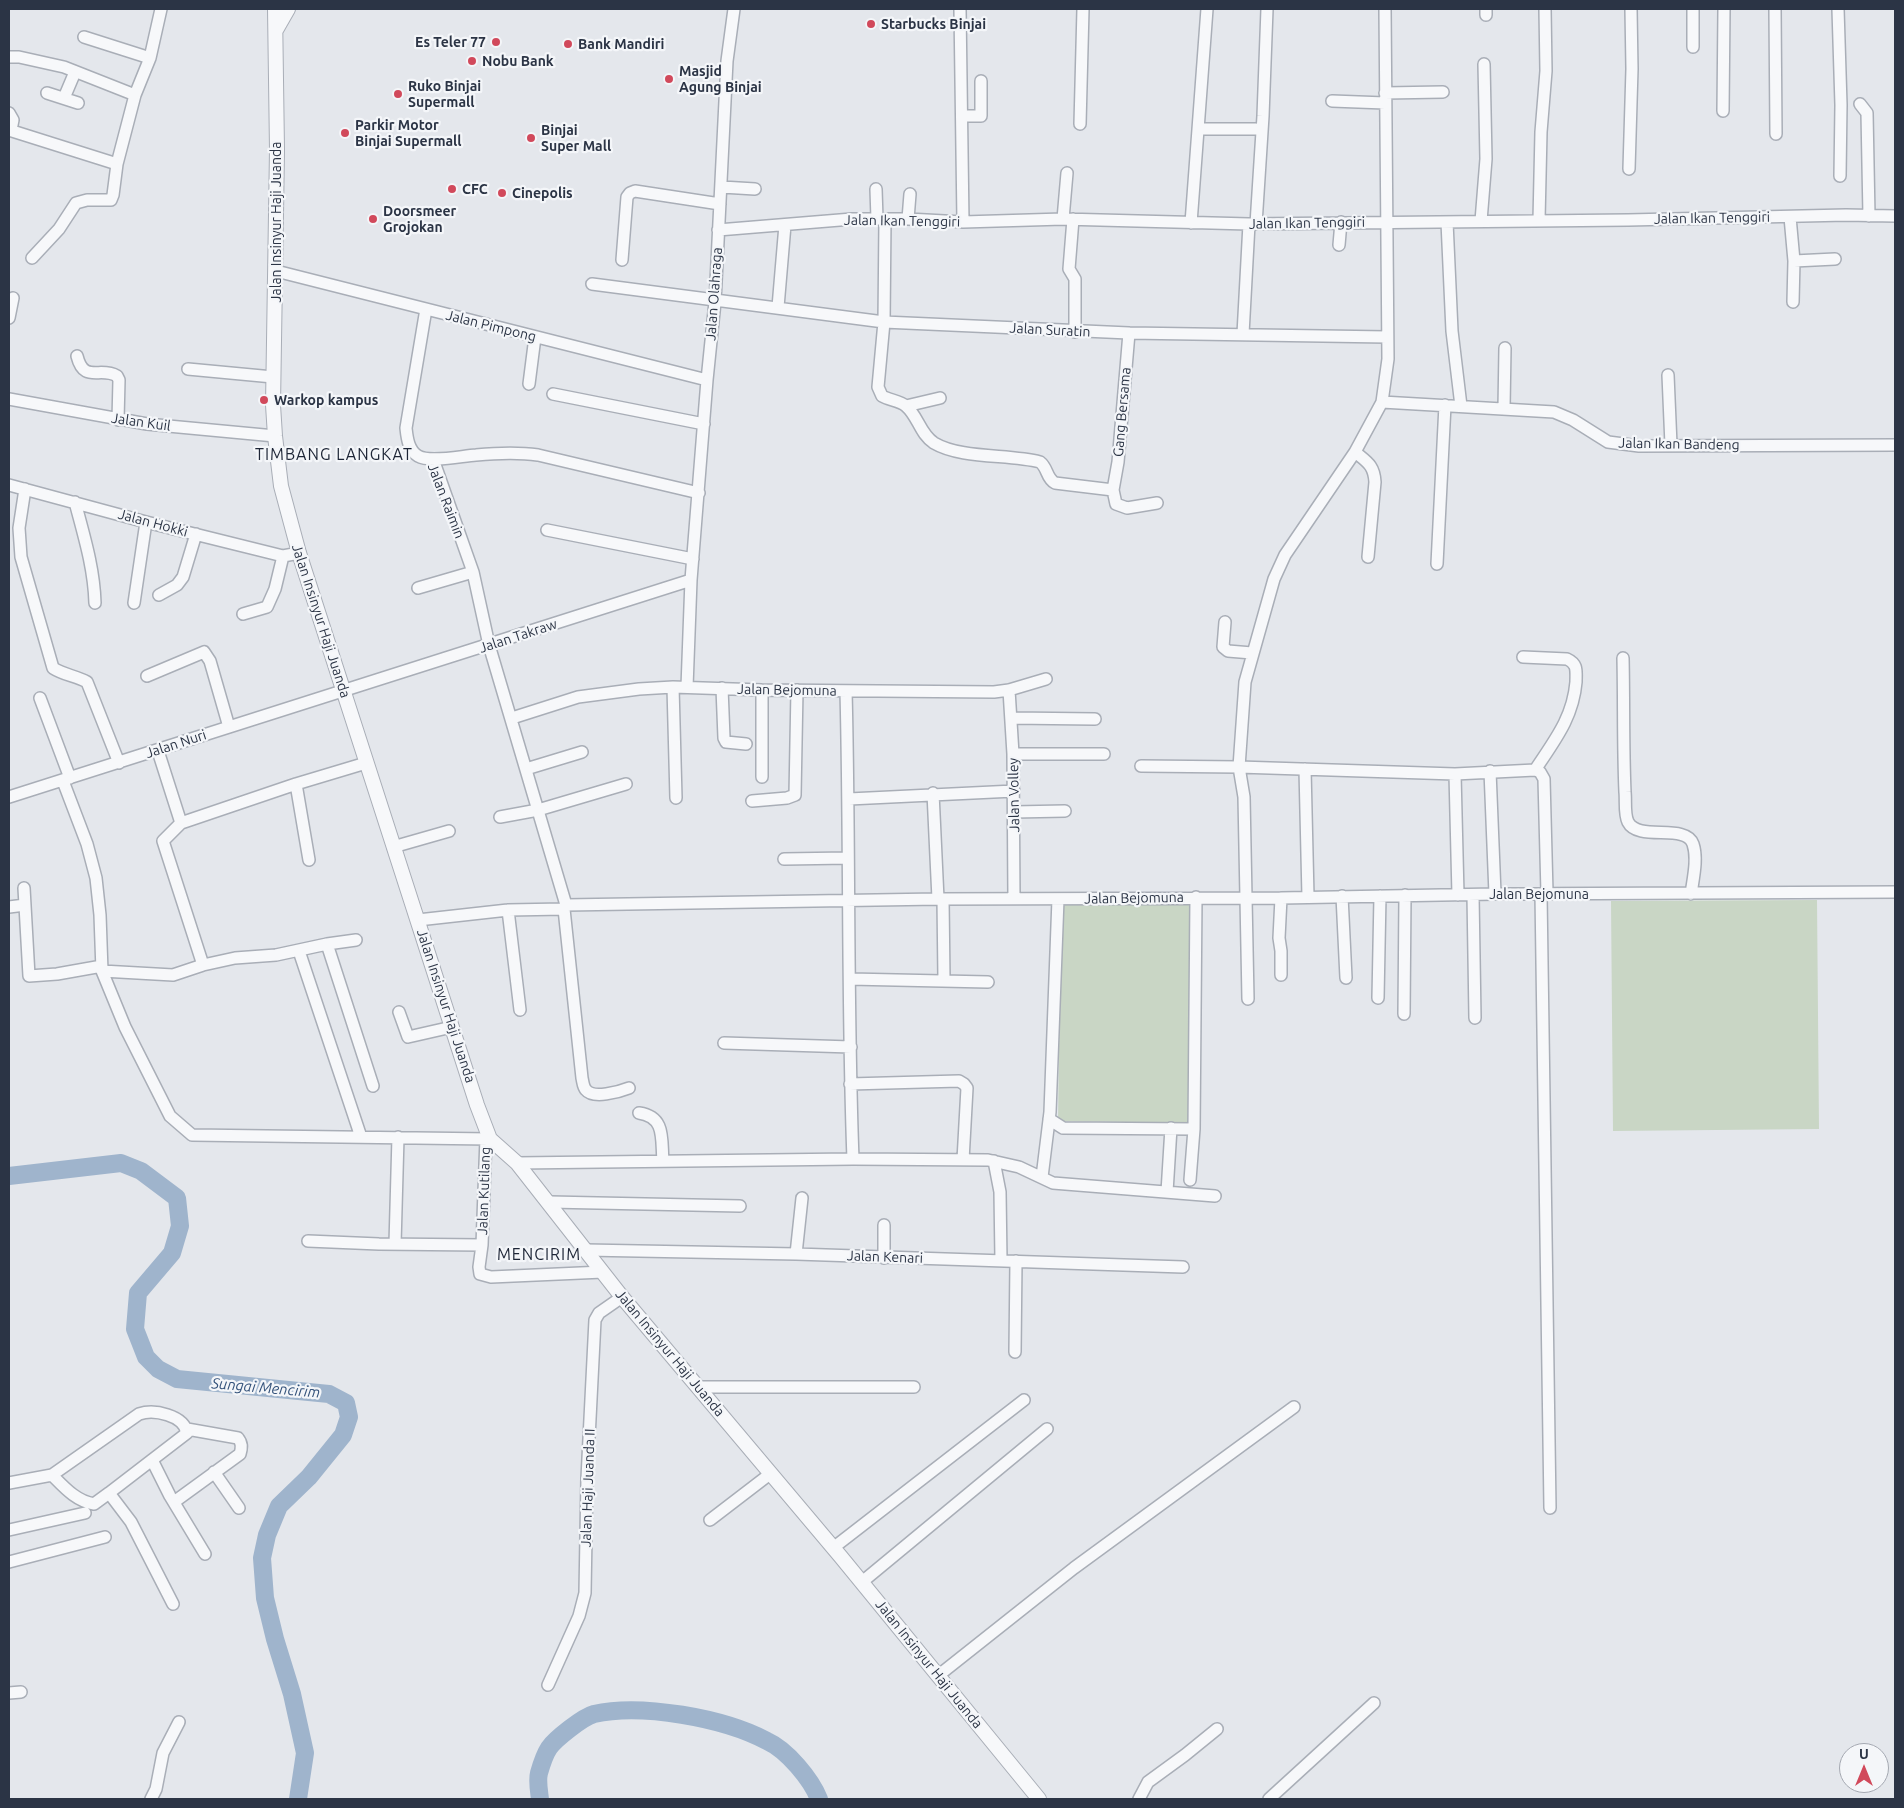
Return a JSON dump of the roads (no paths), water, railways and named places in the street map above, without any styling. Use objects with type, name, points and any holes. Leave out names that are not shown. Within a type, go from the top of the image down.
[{"type":"street","points":[[32,258],[59,229],[76,203],[87,200],[111,200],[117,164],[135,95],[150,58],[161,9]]},
{"type":"street","name":"Jalan Insinyur Haji Juanda","points":[[275,9],[277,150],[273,377],[275,436],[281,486],[298,553],[488,1138],[517,1163],[550,1202],[622,1297],[862,1582],[1039,1799]]},
{"type":"street","name":"Jalan Insinyur Haji Juanda","points":[[275,33],[281,18],[288,9]]},
{"type":"street","name":"Jalan Olahraga","points":[[691,580],[715,302],[727,61],[734,9]]},
{"type":"street","points":[[960,9],[963,222]]},
{"type":"street","points":[[1080,124],[1083,9]]},
{"type":"street","points":[[1191,223],[1207,9]]},
{"type":"street","points":[[1243,334],[1263,116],[1267,9]]},
{"type":"street","points":[[1248,999],[1244,797],[1239,767],[1245,682],[1274,579],[1285,555],[1355,452],[1382,402],[1388,359],[1384,9]]},
{"type":"street","points":[[1539,220],[1541,132],[1546,71],[1545,9]]},
{"type":"street","points":[[1629,169],[1632,52],[1631,9]]},
{"type":"street","points":[[1693,9],[1693,47]]},
{"type":"street","points":[[1722,111],[1724,9]]},
{"type":"street","points":[[1775,9],[1776,134]]},
{"type":"street","points":[[1838,9],[1841,105],[1840,176]]},
{"type":"street","points":[[84,37],[150,58]]},
{"type":"street","points":[[9,57],[19,57],[75,72],[135,95]]},
{"type":"street","points":[[1481,221],[1486,159],[1484,64]]},
{"type":"street","points":[[64,98],[75,72]]},
{"type":"street","points":[[962,116],[981,116],[981,81]]},
{"type":"street","points":[[1332,101],[1443,92]]},
{"type":"street","points":[[47,93],[78,103]]},
{"type":"street","points":[[1860,104],[1866,113],[1869,216]]},
{"type":"street","points":[[9,113],[13,120],[10,130],[117,164]]},
{"type":"street","points":[[1199,128],[1256,129]]},
{"type":"street","points":[[1066,173],[1070,269],[1075,279],[1075,332]]},
{"type":"street","points":[[722,187],[755,189]]},
{"type":"street","points":[[876,189],[881,219],[884,322],[880,392],[887,399],[906,406],[940,398]]},
{"type":"street","points":[[622,260],[627,197],[630,192],[635,191],[720,204]]},
{"type":"street","points":[[908,219],[910,194]]},
{"type":"street","points":[[1895,216],[1895,227]]},
{"type":"street","name":"Jalan Ikan Tenggiri","points":[[718,230],[852,219],[908,219],[963,222],[1068,219],[1253,224],[1895,216]]},
{"type":"street","points":[[1790,217],[1794,261],[1793,302]]},
{"type":"street","points":[[1339,245],[1341,222]]},
{"type":"street","points":[[1447,222],[1452,331],[1461,406]]},
{"type":"street","points":[[778,307],[785,225]]},
{"type":"street","points":[[1794,261],[1835,259]]},
{"type":"street","name":"Jalan Pimpong","points":[[276,271],[707,380]]},
{"type":"street","points":[[592,284],[715,302]]},
{"type":"street","points":[[9,318],[13,298]]},
{"type":"street","name":"Jalan Suratin","points":[[715,302],[778,307],[884,322],[1075,332],[1387,337]]},
{"type":"street","name":"Jalan Raimin","points":[[426,309],[406,428],[407,441],[411,449],[418,456],[433,459],[473,572],[489,645],[512,718],[565,907],[582,1078],[585,1088],[588,1092],[596,1094],[620,1092],[629,1088]]},
{"type":"street","name":"Gang Bersama","points":[[1112,490],[1118,462],[1129,333]]},
{"type":"street","points":[[529,384],[535,337]]},
{"type":"street","points":[[1504,348],[1504,408]]},
{"type":"street","points":[[77,356],[79,366],[84,371],[112,373],[117,376],[119,380],[118,420]]},
{"type":"street","points":[[188,370],[273,377]]},
{"type":"street","points":[[1668,375],[1671,445]]},
{"type":"street","points":[[552,394],[704,424]]},
{"type":"street","name":"Jalan Kuil","points":[[9,399],[118,420],[275,436]]},
{"type":"street","name":"Jalan Ikan Bandeng","points":[[1382,402],[1554,412],[1573,420],[1597,437],[1616,444],[1895,445]]},
{"type":"street","points":[[906,406],[924,433],[942,447],[970,453],[1040,462],[1045,467],[1049,478],[1055,482],[1112,490],[1116,504],[1121,507],[1137,507],[1157,503]]},
{"type":"street","points":[[1437,564],[1445,406]]},
{"type":"street","points":[[1355,452],[1372,466],[1374,472],[1375,482],[1368,557]]},
{"type":"street","points":[[433,459],[504,453],[538,455],[698,493]]},
{"type":"street","name":"Jalan Hokki","points":[[9,485],[283,556],[298,553]]},
{"type":"street","points":[[25,489],[19,528],[21,557],[53,668],[62,673],[77,676],[87,682],[119,763]]},
{"type":"street","points":[[75,502],[90,556],[94,583],[94,603]]},
{"type":"street","points":[[134,603],[146,522]]},
{"type":"street","points":[[547,530],[693,559]]},
{"type":"street","points":[[159,596],[177,585],[183,578],[196,534]]},
{"type":"street","points":[[243,614],[267,606],[273,595],[283,556]]},
{"type":"street","points":[[418,588],[473,572]]},
{"type":"street","points":[[687,687],[691,580]]},
{"type":"street","name":"Jalan Takraw","points":[[344,692],[691,580]]},
{"type":"street","points":[[1225,622],[1223,647],[1228,651],[1252,653]]},
{"type":"street","points":[[147,676],[204,652],[210,661],[229,727]]},
{"type":"street","points":[[1524,657],[1567,660],[1576,667],[1575,696],[1570,713],[1560,733],[1535,770]]},
{"type":"street","points":[[1623,658],[1624,761],[1627,819],[1633,828],[1677,834],[1689,838],[1693,842],[1695,853],[1692,894]]},
{"type":"street","points":[[846,691],[994,692],[1046,680]]},
{"type":"street","points":[[674,687],[676,798]]},
{"type":"street","name":"Jalan Bejomuna","points":[[512,718],[578,697],[639,688],[687,687],[846,691],[848,901],[1895,892]]},
{"type":"street","points":[[722,688],[724,738],[726,742],[746,744]]},
{"type":"street","points":[[762,690],[762,776]]},
{"type":"street","points":[[752,801],[787,798],[795,795],[797,690]]},
{"type":"street","name":"Jalan Volley","points":[[1009,690],[1014,791],[1014,899]]},
{"type":"street","name":"Jalan Nuri","points":[[9,797],[45,782],[66,780],[344,692]]},
{"type":"street","points":[[40,698],[87,844],[96,878],[102,969],[125,1027],[170,1116],[192,1135],[488,1138]]},
{"type":"street","points":[[1011,718],[1095,719]]},
{"type":"street","points":[[158,750],[181,823]]},
{"type":"street","points":[[526,769],[582,752]]},
{"type":"street","points":[[1013,754],[1104,754]]},
{"type":"street","points":[[203,965],[163,840],[181,823],[296,784],[366,763]]},
{"type":"street","points":[[1141,766],[1455,774],[1535,770],[1540,772],[1544,779],[1550,1508]]},
{"type":"street","points":[[1305,769],[1308,897]]},
{"type":"street","points":[[1490,771],[1495,894]]},
{"type":"street","points":[[1455,774],[1458,895]]},
{"type":"street","points":[[296,784],[309,860]]},
{"type":"street","points":[[500,817],[538,810],[626,784]]},
{"type":"street","points":[[848,798],[1014,791]]},
{"type":"street","points":[[933,793],[944,980]]},
{"type":"street","points":[[1014,812],[1064,811]]},
{"type":"street","points":[[393,847],[449,831]]},
{"type":"street","points":[[784,859],[848,858]]},
{"type":"street","points":[[24,888],[29,976],[102,969],[174,975],[203,965],[235,958],[276,955],[356,940]]},
{"type":"street","points":[[1404,1014],[1405,895]]},
{"type":"street","points":[[1473,895],[1475,1018]]},
{"type":"street","points":[[1342,896],[1346,978]]},
{"type":"street","points":[[1378,998],[1380,896]]},
{"type":"street","points":[[1190,1180],[1194,1129],[1196,897]]},
{"type":"street","points":[[1281,898],[1279,938],[1282,951],[1281,975]]},
{"type":"street","points":[[1042,1177],[1049,1119],[1058,899]]},
{"type":"street","points":[[418,920],[508,910],[565,907],[848,901],[850,1084],[853,1160]]},
{"type":"street","points":[[9,907],[25,906]]},
{"type":"street","points":[[508,910],[520,1010]]},
{"type":"street","points":[[327,944],[373,1086]]},
{"type":"street","points":[[299,951],[361,1137]]},
{"type":"street","points":[[850,979],[988,982]]},
{"type":"street","points":[[399,1012],[408,1037],[452,1026]]},
{"type":"street","points":[[724,1042],[851,1046]]},
{"type":"street","points":[[850,1084],[959,1081],[964,1084],[967,1088],[963,1160]]},
{"type":"street","points":[[639,1113],[648,1115],[658,1123],[663,1161]]},
{"type":"street","points":[[1049,1119],[1063,1128],[1194,1129]]},
{"type":"street","points":[[1167,1192],[1171,1128]]},
{"type":"street","points":[[395,1244],[398,1137]]},
{"type":"street","name":"Jalan Kutilang","points":[[488,1138],[480,1274],[485,1276],[603,1272]]},
{"type":"street","points":[[517,1163],[853,1160],[994,1161],[1019,1166],[1053,1183],[1215,1196]]},
{"type":"street","points":[[994,1161],[1000,1192],[1001,1260]]},
{"type":"street","points":[[796,1254],[802,1198]]},
{"type":"street","points":[[550,1202],[740,1206]]},
{"type":"street","points":[[884,1225],[884,1258]]},
{"type":"street","points":[[308,1241],[482,1245]]},
{"type":"street","name":"Jalan Kenari","points":[[586,1250],[796,1254],[1183,1267]]},
{"type":"street","points":[[1014,1352],[1016,1261]]},
{"type":"street","name":"Jalan Haji Juanda II","points":[[548,1685],[579,1616],[585,1593],[587,1478],[595,1320],[599,1313],[622,1297]]},
{"type":"street","points":[[697,1387],[914,1387]]},
{"type":"street","points":[[833,1548],[1024,1400]]},
{"type":"street","points":[[939,1676],[1081,1563],[1294,1407]]},
{"type":"street","points":[[9,1483],[52,1475],[139,1414],[147,1411],[168,1416],[182,1423],[187,1430],[238,1438],[240,1441],[240,1454],[174,1502]]},
{"type":"street","points":[[862,1582],[1047,1429]]},
{"type":"street","points":[[52,1475],[80,1500],[94,1504],[187,1433],[187,1430]]},
{"type":"street","points":[[152,1460],[205,1554]]},
{"type":"street","points":[[214,1472],[239,1508]]},
{"type":"street","points":[[710,1520],[770,1474]]},
{"type":"street","points":[[110,1493],[131,1522],[173,1604]]},
{"type":"street","points":[[9,1530],[85,1513]]},
{"type":"street","points":[[9,1562],[105,1537]]},
{"type":"street","points":[[9,1693],[21,1692]]},
{"type":"street","points":[[1269,1799],[1374,1703]]},
{"type":"street","points":[[151,1799],[156,1789],[163,1753],[179,1722]]},
{"type":"street","points":[[1140,1799],[1148,1782],[1217,1729]]},
{"type":"waterway","name":"Sungai Mencirim","points":[[9,1176],[121,1163],[141,1171],[177,1198],[180,1226],[172,1253],[138,1293],[135,1329],[146,1357],[158,1369],[177,1379],[329,1394],[346,1403],[349,1417],[343,1435],[309,1477],[279,1506],[267,1535],[262,1558],[265,1598],[292,1694],[305,1753],[298,1799]]},
{"type":"waterway","name":"Sungai Mencirim","points":[[540,1799],[539,1773],[543,1760],[557,1739],[594,1714],[635,1710],[706,1719],[767,1741],[775,1745],[798,1766],[819,1799]]},
{"type":"place","name":"Starbucks Binjai","points":[[871,24]]},
{"type":"place","name":"Es Teler 77","points":[[496,42]]},
{"type":"place","name":"Bank Mandiri","points":[[568,44]]},
{"type":"place","name":"Nobu Bank","points":[[472,61]]},
{"type":"place","name":"Masjid Agung Binjai","points":[[669,79]]},
{"type":"place","name":"Ruko Binjai Supermall","points":[[398,94]]},
{"type":"place","name":"Parkir Motor Binjai Supermall","points":[[345,133]]},
{"type":"place","name":"Binjai Super Mall","points":[[531,138]]},
{"type":"place","name":"CFC","points":[[452,189]]},
{"type":"place","name":"Cinepolis","points":[[502,193]]},
{"type":"place","name":"Doorsmeer Grojokan","points":[[373,219]]},
{"type":"place","name":"Warkop kampus","points":[[264,400]]},
{"type":"district","name":"TIMBANG LANGKAT","points":[[334,455]]},
{"type":"district","name":"MENCIRIM","points":[[539,1255]]}]
